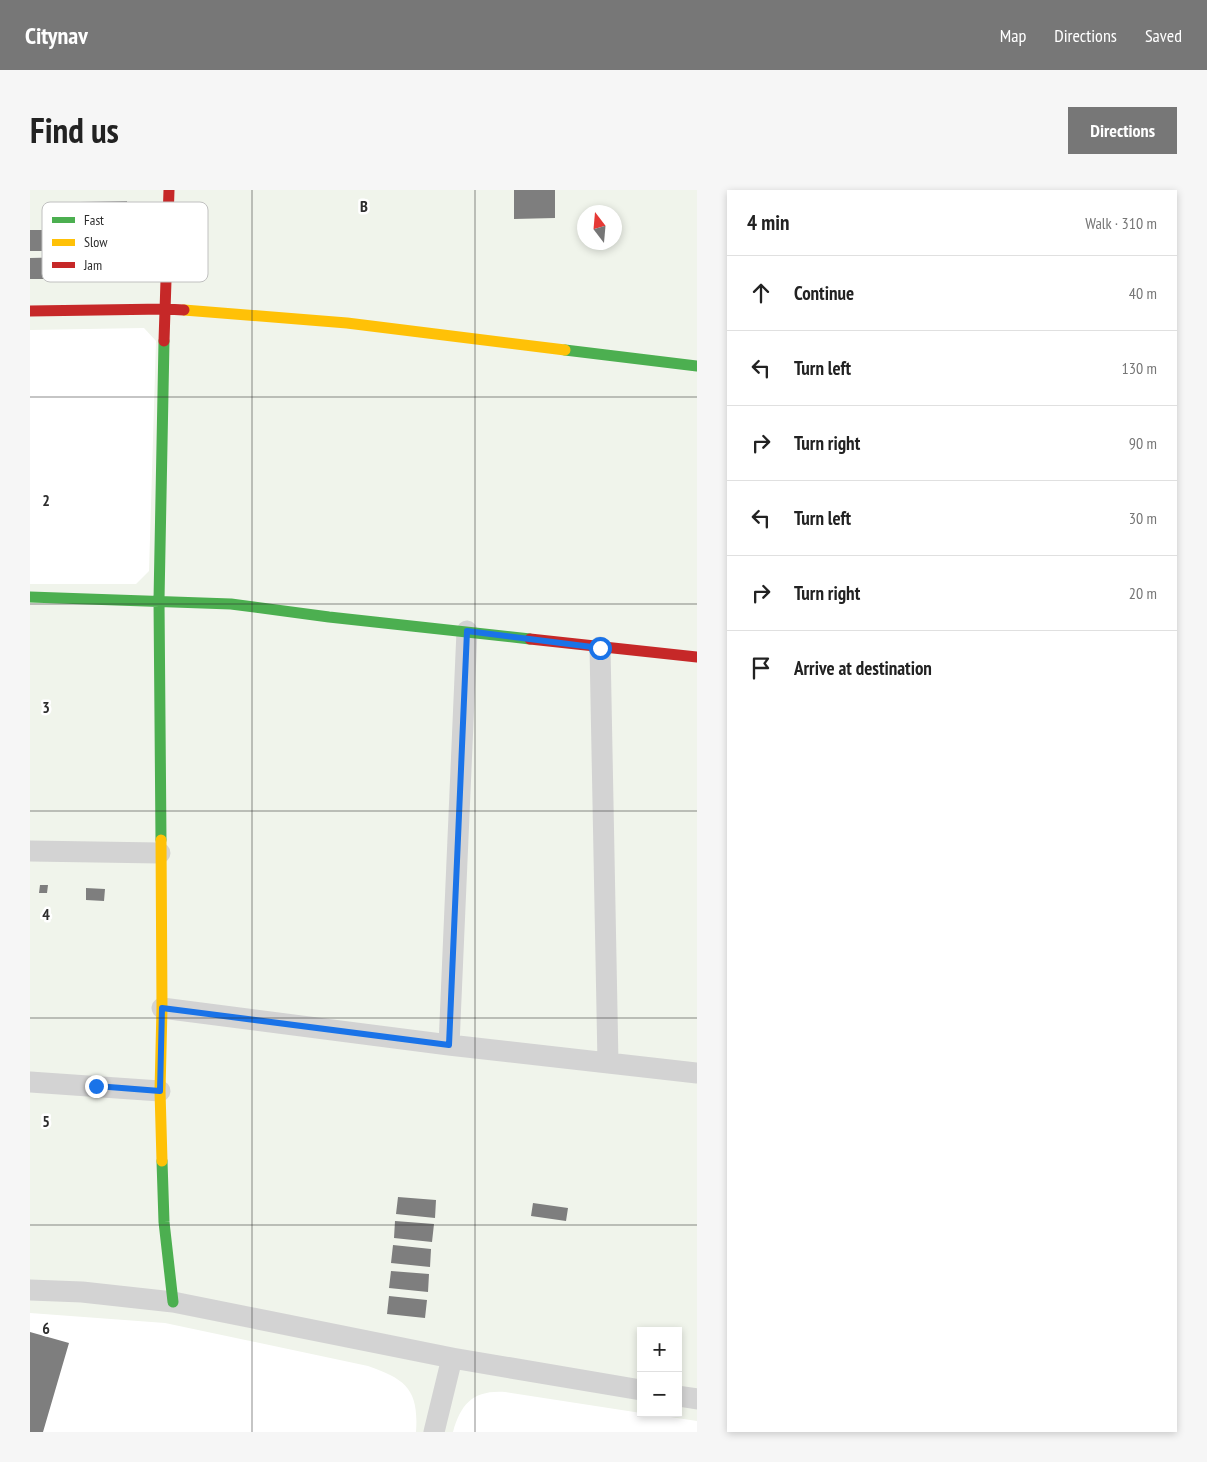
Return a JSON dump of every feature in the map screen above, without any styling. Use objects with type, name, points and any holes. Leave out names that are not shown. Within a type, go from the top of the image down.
[{"type":"street","points":[[166,282],[160,600],[162,1008],[160,1091],[164,1222],[173,1302]]},
{"type":"street","points":[[30,311],[165,309],[347,323],[697,366]]},
{"type":"street","points":[[30,597],[160,600],[231,604],[600,648],[697,657]]},
{"type":"street","points":[[449,1045],[467,631]]},
{"type":"street","points":[[600,648],[608,1063]]},
{"type":"street","points":[[30,851],[160,854]]},
{"type":"street","points":[[162,1008],[449,1045],[697,1073]]},
{"type":"street","points":[[30,1082],[160,1091]]},
{"type":"street","points":[[30,1290],[82,1292],[173,1302],[452,1358],[637,1389]]},
{"type":"street","points":[[434,1432],[452,1358]]},
{"type":"street","points":[[682,1397],[697,1399]]},
{"type":"shaded area","points":[[30,190],[697,190],[697,1421],[670,1417],[682,1417],[682,1327],[637,1327],[637,1412],[505,1392],[494,1392],[485,1393],[470,1400],[460,1413],[453,1432],[416,1432],[415,1406],[407,1388],[392,1376],[368,1366],[165,1323],[30,1313],[30,584],[136,584],[149,571],[156,341],[144,328],[30,330],[30,279],[42,272],[42,282],[208,282],[208,202],[42,202],[42,230],[30,230]]},
{"type":"shaded area","points":[[30,251],[42,251],[42,258],[30,258]]},
{"type":"building","points":[[514,190],[555,190],[555,218],[514,219]]},
{"type":"building","points":[[127,201],[127,202],[80,202]]},
{"type":"building","points":[[30,230],[42,230],[42,251],[30,251]]},
{"type":"building","points":[[30,258],[42,258],[42,279],[30,279]]},
{"type":"building","points":[[40,885],[48,885],[47,893],[39,893]]},
{"type":"building","points":[[86,888],[105,889],[104,901],[86,900]]},
{"type":"building","points":[[398,1197],[436,1200],[435,1218],[396,1214]]},
{"type":"building","points":[[533,1203],[568,1208],[566,1221],[531,1216]]},
{"type":"building","points":[[395,1221],[434,1224],[432,1242],[394,1238]]},
{"type":"building","points":[[393,1245],[431,1249],[430,1267],[391,1263]]},
{"type":"building","points":[[391,1271],[429,1274],[428,1292],[389,1288]]},
{"type":"building","points":[[389,1296],[427,1300],[425,1318],[387,1314]]},
{"type":"building","points":[[30,1332],[69,1343],[43,1432],[30,1432]]},
{"type":"traffic: fast","points":[[161,840],[159,600],[164,341]]},
{"type":"traffic: fast","points":[[565,350],[697,366]]},
{"type":"traffic: fast","points":[[30,597],[231,604],[329,617],[530,639]]},
{"type":"traffic: fast","points":[[162,1161],[164,1222],[173,1302]]},
{"type":"traffic: slow","points":[[184,310],[347,323],[565,350]]},
{"type":"traffic: slow","points":[[161,840],[162,1008],[160,1091],[162,1161]]},
{"type":"traffic: jam","points":[[169,190],[169,202]]},
{"type":"traffic: jam","points":[[164,341],[166,282]]},
{"type":"traffic: jam","points":[[30,311],[184,310]]},
{"type":"traffic: jam","points":[[530,639],[697,657]]},
{"type":"route","points":[[96,1086],[160,1091],[162,1008],[449,1045],[467,631],[600,648]]}]
